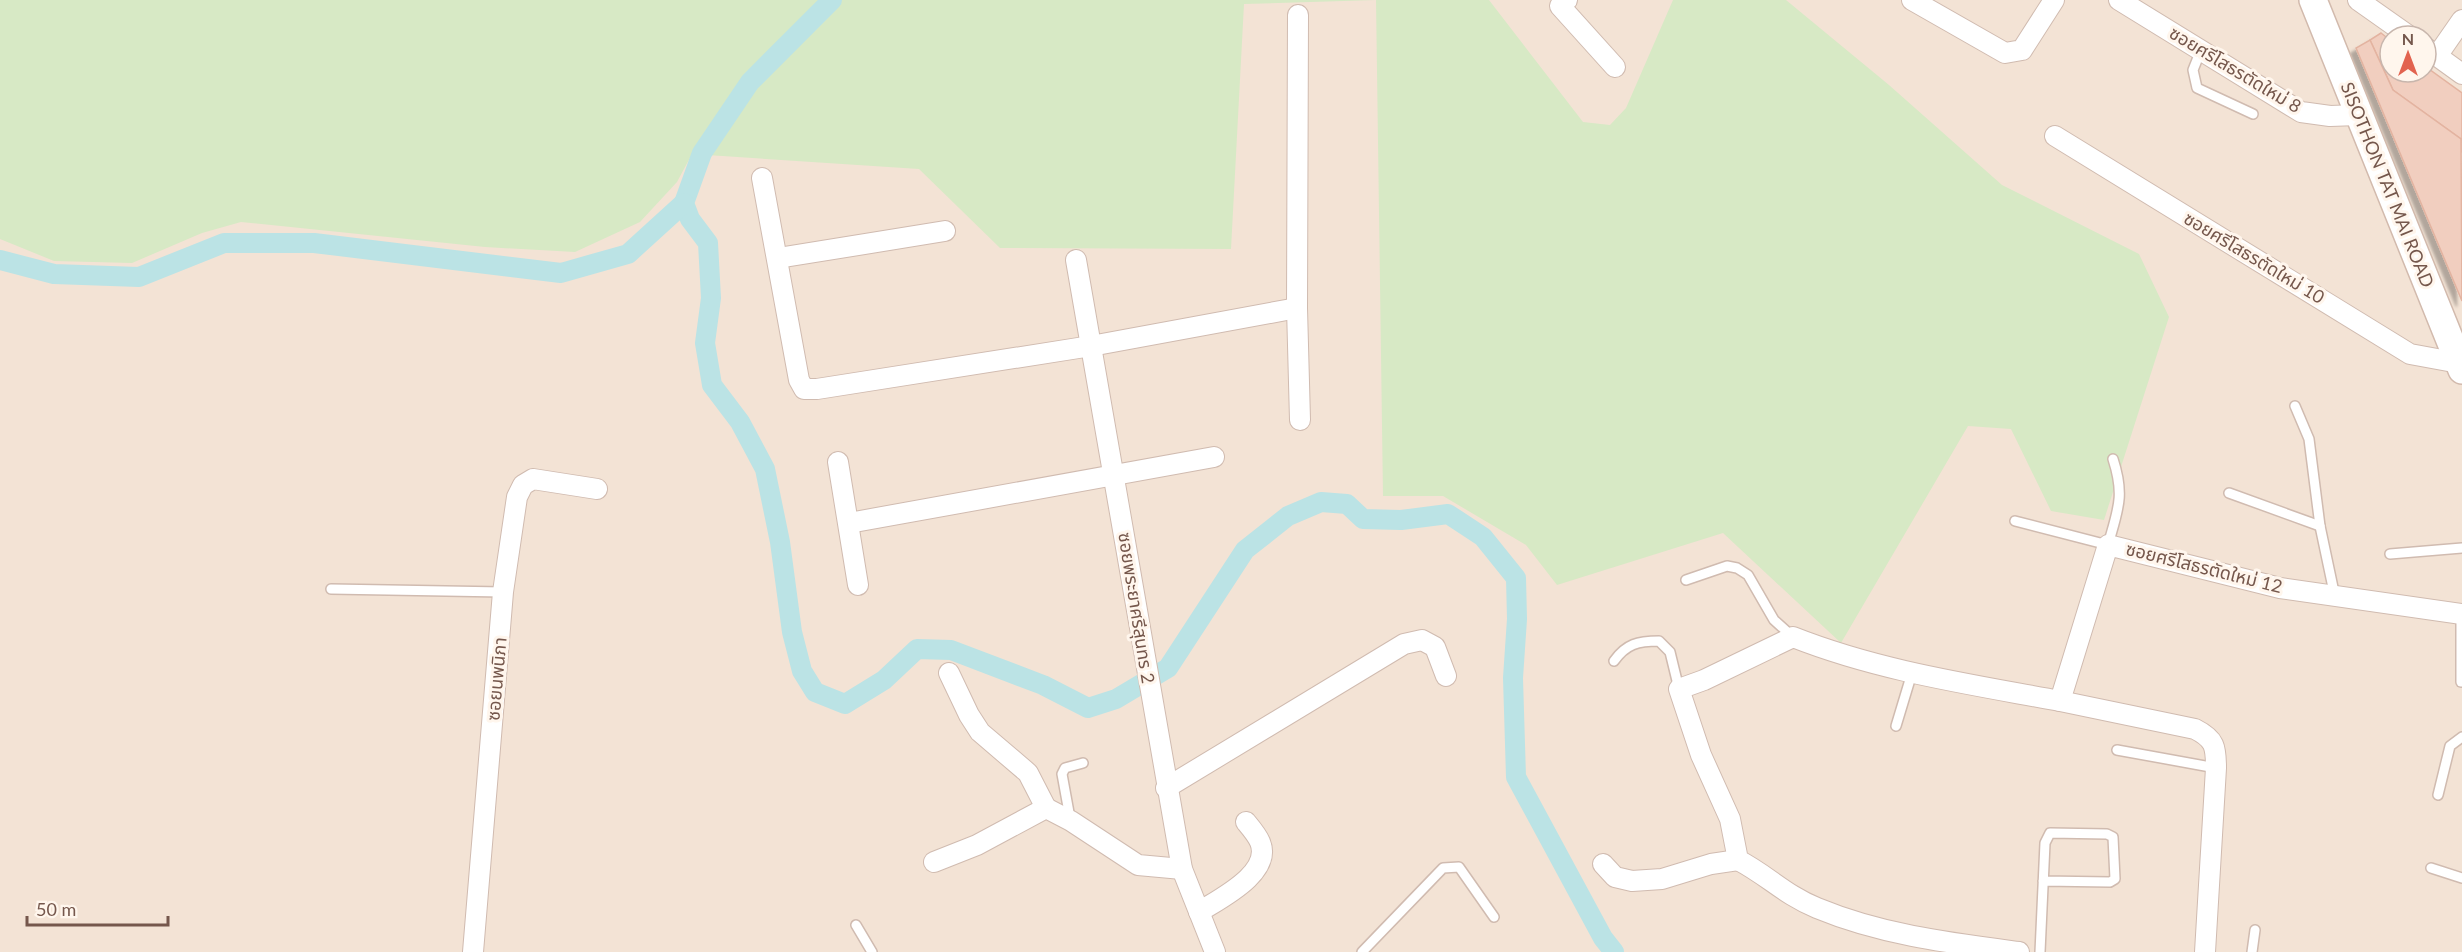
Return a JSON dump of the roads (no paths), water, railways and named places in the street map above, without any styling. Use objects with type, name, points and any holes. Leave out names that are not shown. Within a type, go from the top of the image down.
[{"type":"street","points":[[1912,0],[2005,53],[2015,53],[2022,50],[2054,0]]},
{"type":"street","name":"ซอยศรีโสธรตัดใหม่ 8","points":[[2119,0],[2301,112],[2330,116],[2358,115]]},
{"type":"street","name":"SISOTHON TAT MAI ROAD","points":[[2313,0],[2461,366]]},
{"type":"street","points":[[2358,0],[2392,24]]},
{"type":"street","points":[[1560,2],[1615,68]]},
{"type":"street","points":[[1298,15],[1297,308],[1300,420]]},
{"type":"street","points":[[2438,45],[2462,20]]},
{"type":"street","points":[[2438,57],[2462,74]]},
{"type":"street","name":"ซอยศรีโสธรตัดใหม่ 10","points":[[2055,136],[2410,354],[2461,366]]},
{"type":"street","points":[[762,178],[798,380],[804,389],[817,389],[1091,346],[1297,308]]},
{"type":"street","points":[[778,258],[945,231]]},
{"type":"street","name":"ซอยพระยาศรีสุนทร 2","points":[[1076,260],[1150,696],[1182,869],[1215,952]]},
{"type":"street","points":[[849,523],[1214,457]]},
{"type":"street","points":[[838,462],[858,585]]},
{"type":"street","name":"ซอยนพนิภา","points":[[473,952],[504,592],[517,497],[523,485],[533,479],[597,489]]},
{"type":"street","name":"ซอยศรีโสธรตัดใหม่ 12","points":[[2060,701],[2108,545],[2280,588],[2462,614]]},
{"type":"street","points":[[1738,861],[1730,819],[1701,755],[1679,689],[1704,680],[1793,637],[1845,656],[1947,682],[2060,701],[2195,729],[2211,737],[2216,748],[2216,768],[2205,952]]},
{"type":"street","points":[[1167,788],[1404,644],[1422,640],[1435,647],[1446,676]]},
{"type":"street","points":[[949,673],[969,715],[980,732],[1028,773],[1046,808],[1071,821],[1138,865],[1182,869]]},
{"type":"street","points":[[934,862],[987,840],[1046,808]]},
{"type":"street","points":[[1199,912],[1239,887],[1256,869],[1262,855],[1260,843],[1246,822]]},
{"type":"street","points":[[1603,864],[1615,877],[1632,882],[1662,879],[1711,864],[1738,861],[1754,868],[1784,892],[1817,908],[1864,925],[1923,940],[2019,952]]},
{"type":"lane","points":[[2201,50],[2193,70],[2197,88],[2253,114]]},
{"type":"lane","points":[[2295,406],[2309,439],[2320,526],[2335,597]]},
{"type":"lane","points":[[2015,521],[2108,545],[2121,499],[2120,481],[2113,459]]},
{"type":"lane","points":[[2229,493],[2320,526]]},
{"type":"lane","points":[[2390,554],[2462,548]]},
{"type":"lane","points":[[1686,580],[1727,566],[1737,568],[1748,575],[1774,620],[1793,637]]},
{"type":"lane","points":[[331,589],[504,592]]},
{"type":"lane","points":[[2461,682],[2462,614]]},
{"type":"lane","points":[[1614,661],[1624,647],[1643,641],[1659,641],[1671,652],[1679,689]]},
{"type":"lane","points":[[1896,726],[1912,673]]},
{"type":"lane","points":[[2438,795],[2450,746],[2462,737]]},
{"type":"lane","points":[[2117,750],[2216,768]]},
{"type":"lane","points":[[1071,821],[1062,774],[1065,768],[1083,763]]},
{"type":"lane","points":[[2040,952],[2043,881],[2045,843],[2050,833],[2107,834],[2113,837],[2116,874],[2110,882],[2043,881]]},
{"type":"lane","points":[[1362,952],[1443,868],[1459,867],[1494,917]]},
{"type":"lane","points":[[2431,868],[2462,878]]},
{"type":"lane","points":[[855,925],[872,952]]},
{"type":"lane","points":[[2252,952],[2255,930]]},
{"type":"waterway","points":[[832,0],[750,82],[702,153],[684,203],[690,219],[708,243],[711,298],[705,343],[712,385],[740,422],[765,469],[780,542],[792,632],[802,671],[815,692],[845,704],[884,680],[917,649],[951,650],[1043,685],[1088,708],[1116,699],[1168,668],[1245,550],[1288,516],[1321,502],[1347,504],[1363,519],[1401,520],[1448,514],[1483,537],[1516,578],[1517,619],[1513,678],[1516,777],[1603,938],[1614,952]]},
{"type":"waterway","points":[[0,260],[54,274],[139,277],[224,243],[314,243],[561,273],[628,254],[684,203]]}]
